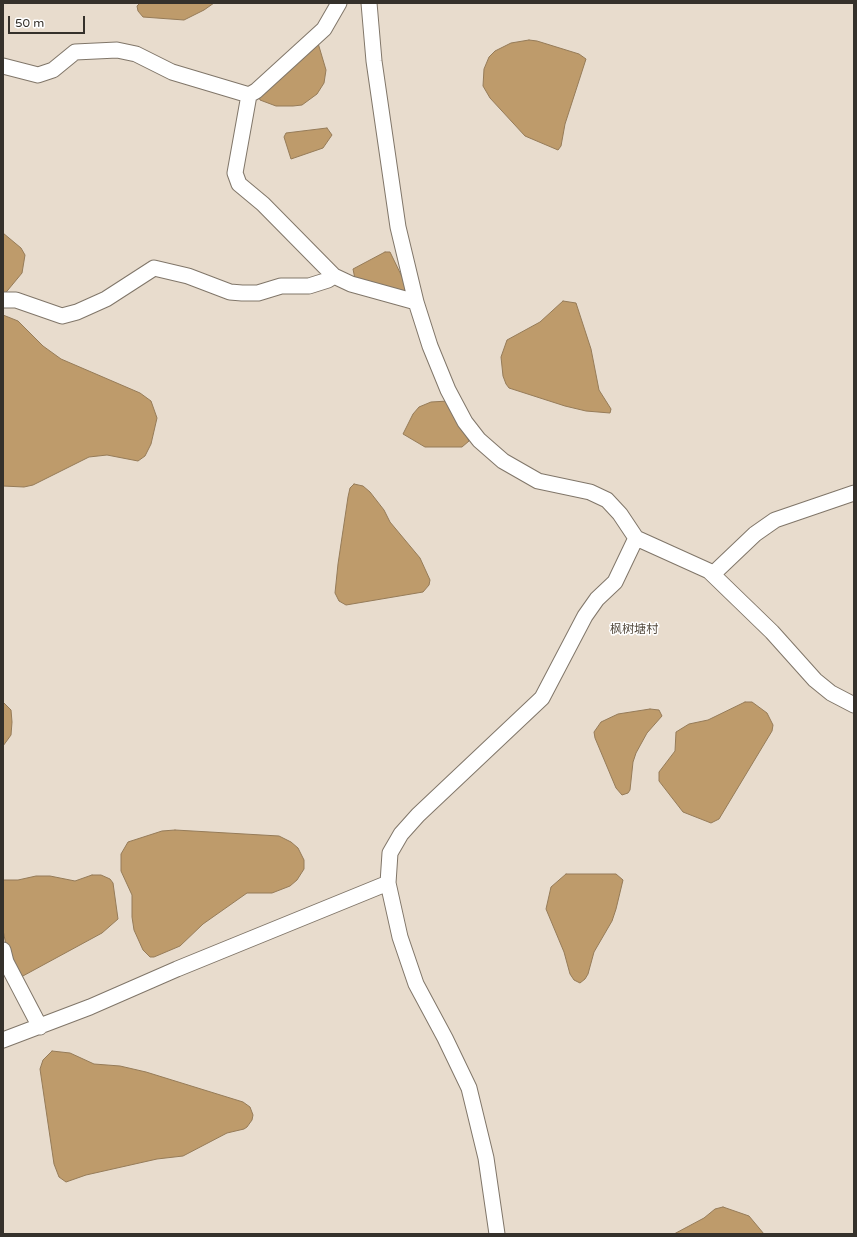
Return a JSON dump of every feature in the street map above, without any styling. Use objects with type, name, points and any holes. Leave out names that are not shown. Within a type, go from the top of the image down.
[{"type":"street","points":[[3,66],[38,75],[53,70],[75,52],[117,50],[136,54],[172,72],[249,94],[256,91],[324,29],[339,3]]},
{"type":"street","points":[[369,3],[374,61],[398,227],[416,302],[430,346],[448,390],[465,422],[478,440],[502,460],[538,481],[590,492],[607,500],[620,514],[636,538],[709,571],[772,632],[815,680],[831,693],[854,705]]},
{"type":"street","points":[[249,94],[239,144],[236,178],[247,191],[263,204],[278,221],[334,276],[351,284],[416,302]]},
{"type":"street","points":[[3,300],[16,300],[62,316],[77,312],[100,302],[154,268],[188,276],[230,292],[242,294],[258,293],[282,286],[309,286],[328,280],[334,276]]},
{"type":"street","points":[[713,574],[755,534],[775,520],[854,493]]},
{"type":"street","points":[[497,1234],[486,1158],[469,1088],[445,1038],[416,984],[400,937],[388,883],[390,853],[401,834],[418,815],[542,698],[585,616],[597,599],[615,582],[636,538]]},
{"type":"street","points":[[3,1040],[40,1027],[388,883]]},
{"type":"street","points":[[3,950],[6,962],[40,1027]]},
{"type":"shaded area","points":[[140,3],[214,3],[184,20],[143,17],[138,11],[137,6]]},
{"type":"shaded area","points":[[529,40],[579,54],[586,59],[565,124],[561,146],[558,150],[525,136],[490,98],[483,86],[484,69],[489,57],[495,51],[511,43]]},
{"type":"shaded area","points":[[318,43],[326,70],[324,83],[317,94],[302,105],[293,106],[276,106],[260,100],[258,94]]},
{"type":"shaded area","points":[[327,128],[332,135],[323,148],[291,159],[284,137],[286,133]]},
{"type":"shaded area","points":[[3,233],[21,248],[25,255],[22,273],[3,296]]},
{"type":"shaded area","points":[[385,252],[390,252],[405,283],[405,292],[355,279],[353,269]]},
{"type":"shaded area","points":[[563,301],[576,303],[591,349],[599,390],[611,409],[610,413],[586,411],[565,406],[509,388],[506,384],[503,376],[501,357],[507,340],[540,322]]},
{"type":"shaded area","points":[[3,315],[18,321],[43,346],[61,359],[140,393],[151,401],[157,418],[151,444],[145,456],[138,461],[107,455],[89,457],[33,485],[24,487],[3,486]]},
{"type":"shaded area","points":[[448,401],[469,441],[462,447],[425,447],[403,434],[413,414],[419,407],[431,402]]},
{"type":"shaded area","points":[[354,484],[363,486],[370,492],[384,510],[390,522],[420,558],[430,580],[429,585],[423,592],[346,605],[339,601],[335,593],[338,564],[348,497],[350,488]]},
{"type":"shaded area","points":[[3,702],[11,710],[12,722],[11,735],[3,746]]},
{"type":"shaded area","points":[[745,702],[752,702],[767,713],[773,725],[772,731],[719,819],[711,823],[683,812],[659,781],[659,772],[675,751],[676,732],[689,724],[708,720]]},
{"type":"shaded area","points":[[650,709],[659,710],[662,716],[647,733],[636,753],[633,762],[630,790],[628,793],[622,795],[616,788],[595,738],[594,732],[601,722],[618,714]]},
{"type":"shaded area","points":[[175,830],[279,836],[291,842],[298,848],[304,860],[304,869],[297,880],[290,886],[272,893],[247,893],[203,924],[180,946],[154,957],[150,957],[143,950],[134,930],[132,917],[132,895],[121,871],[121,854],[128,842],[162,831]]},
{"type":"shaded area","points":[[566,874],[616,874],[623,880],[612,921],[594,952],[588,974],[580,983],[574,980],[570,974],[564,952],[546,909],[551,887]]},
{"type":"shaded area","points":[[92,875],[101,875],[110,879],[113,883],[118,919],[102,933],[21,977],[6,945],[3,930],[3,880],[18,880],[36,876],[50,876],[75,881]]},
{"type":"shaded area","points":[[52,1051],[70,1053],[94,1064],[120,1066],[146,1072],[243,1102],[250,1107],[253,1115],[252,1120],[244,1129],[227,1133],[183,1156],[157,1159],[86,1175],[66,1182],[59,1177],[54,1164],[40,1069],[43,1060]]},
{"type":"shaded area","points":[[723,1207],[749,1216],[764,1234],[674,1234],[704,1218],[715,1209]]},
{"type":"district","name":"枫树塘村","points":[[634,630]]}]
